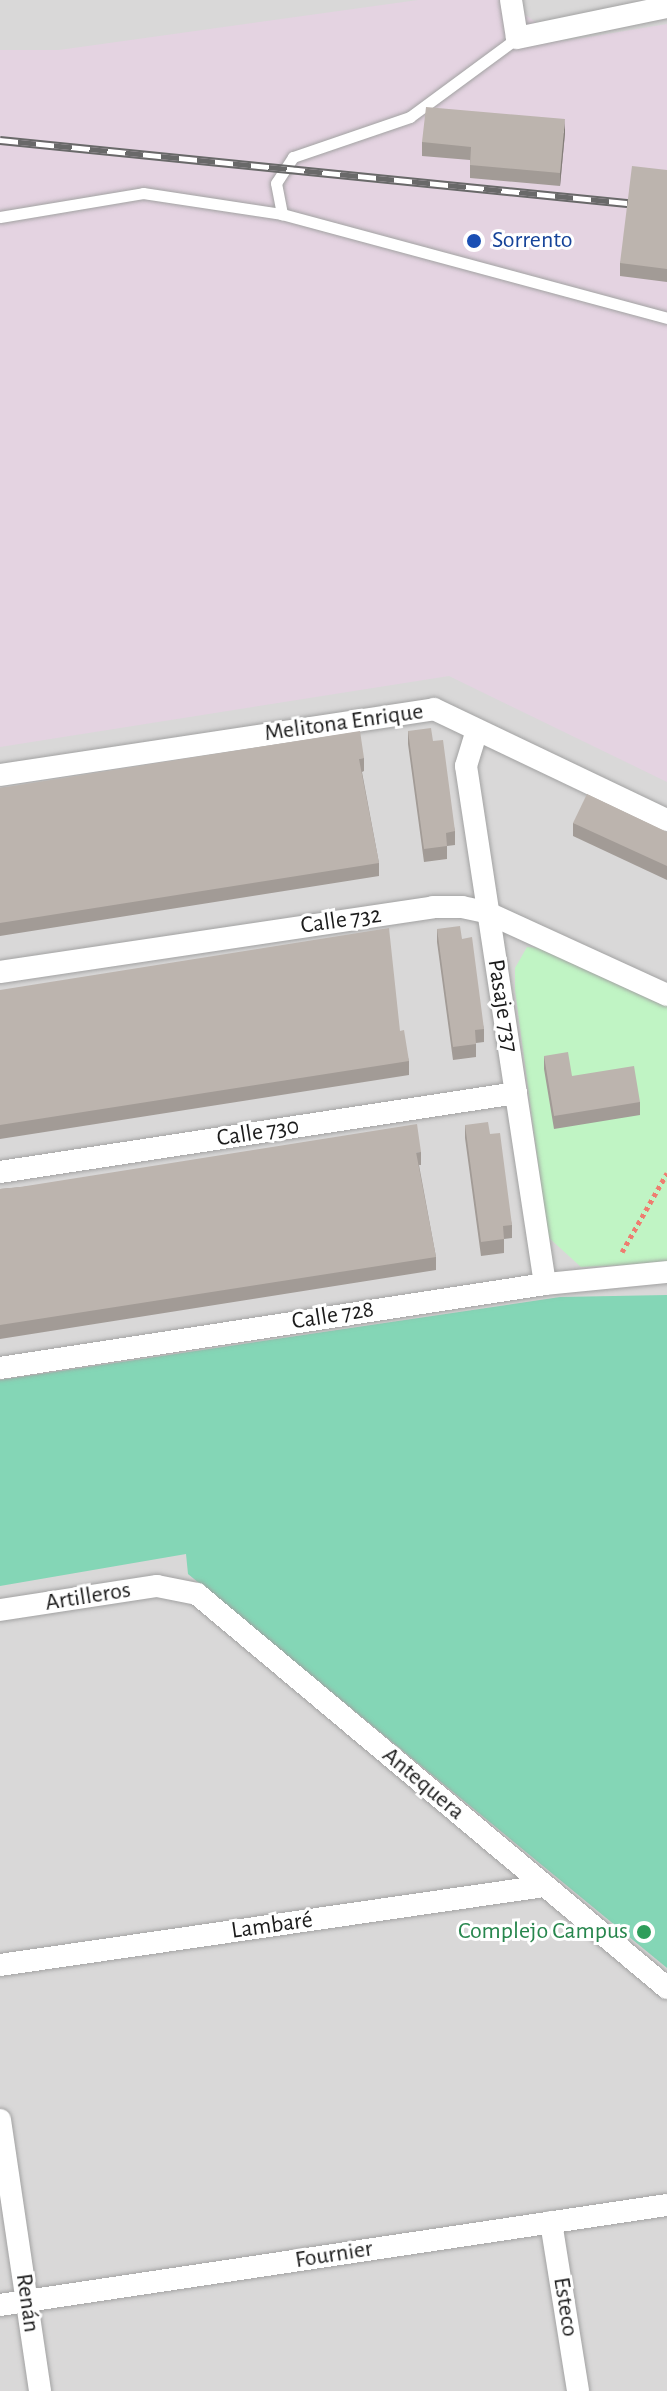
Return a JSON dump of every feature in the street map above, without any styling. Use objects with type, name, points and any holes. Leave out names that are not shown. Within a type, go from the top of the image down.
[{"type":"street","points":[[511,0],[517,38],[667,7]]},
{"type":"street","name":"Melitona Enrique","points":[[0,775],[434,709],[667,820]]},
{"type":"street","name":"Pasaje 737","points":[[477,730],[466,766],[545,1284]]},
{"type":"street","name":"Calle 732","points":[[0,972],[433,907],[486,912],[667,995]]},
{"type":"street","name":"Calle 730","points":[[0,1172],[516,1093]]},
{"type":"street","name":"Calle 728","points":[[0,1368],[545,1284],[667,1272]]},
{"type":"street","name":"Artilleros","points":[[0,1610],[176,1587]]},
{"type":"street","name":"Antequera","points":[[176,1587],[197,1594],[667,1988]]},
{"type":"street","name":"Lambaré","points":[[0,1965],[544,1886]]},
{"type":"street","name":"Renán","points":[[0,2120],[40,2391]]},
{"type":"street","name":"Fournier","points":[[0,2305],[667,2205]]},
{"type":"street","name":"Esteco","points":[[551,2222],[578,2391]]},
{"type":"lane","points":[[282,214],[276,183],[293,157],[410,117],[517,38]]},
{"type":"lane","points":[[0,217],[143,193],[282,214],[667,318]]},
{"type":"path","points":[[608,1277],[667,1173]]},
{"type":"shaded area","points":[[0,0],[667,0],[667,2391],[0,2391]]},
{"type":"shaded area","points":[[418,0],[503,0],[564,41],[667,24],[667,782],[449,676],[0,747],[0,50],[59,50]]},
{"type":"green space","points":[[527,947],[542,948],[667,1004],[667,1263],[581,1267],[548,1237],[515,990],[515,968]]},
{"type":"green space","points":[[667,1295],[667,1968],[188,1574],[186,1554],[0,1586],[0,1380],[560,1297]]},
{"type":"building","points":[[426,107],[565,119],[560,173],[470,165],[471,147],[422,142]]},
{"type":"building","points":[[632,166],[667,170],[667,269],[620,263]]},
{"type":"building","points":[[431,728],[433,741],[443,740],[455,831],[446,833],[447,846],[424,849],[408,731]]},
{"type":"building","points":[[360,731],[364,758],[359,759],[379,863],[0,923],[0,788]]},
{"type":"building","points":[[587,794],[667,832],[667,866],[573,823]]},
{"type":"building","points":[[460,926],[462,939],[472,937],[484,1029],[475,1030],[476,1044],[453,1047],[437,929]]},
{"type":"building","points":[[389,928],[400,1031],[404,1030],[409,1061],[0,1125],[0,990]]},
{"type":"building","points":[[568,1052],[572,1076],[634,1066],[640,1102],[554,1116],[544,1056]]},
{"type":"building","points":[[488,1122],[490,1134],[500,1133],[512,1225],[503,1226],[504,1239],[481,1242],[465,1125]]},
{"type":"building","points":[[417,1124],[421,1152],[416,1152],[436,1257],[0,1325],[0,1189]]},
{"type":"railway","points":[[0,140],[667,207]]},
{"type":"place","name":"Sorrento","points":[[474,241]]},
{"type":"place","name":"Complejo Campus","points":[[644,1932]]}]
